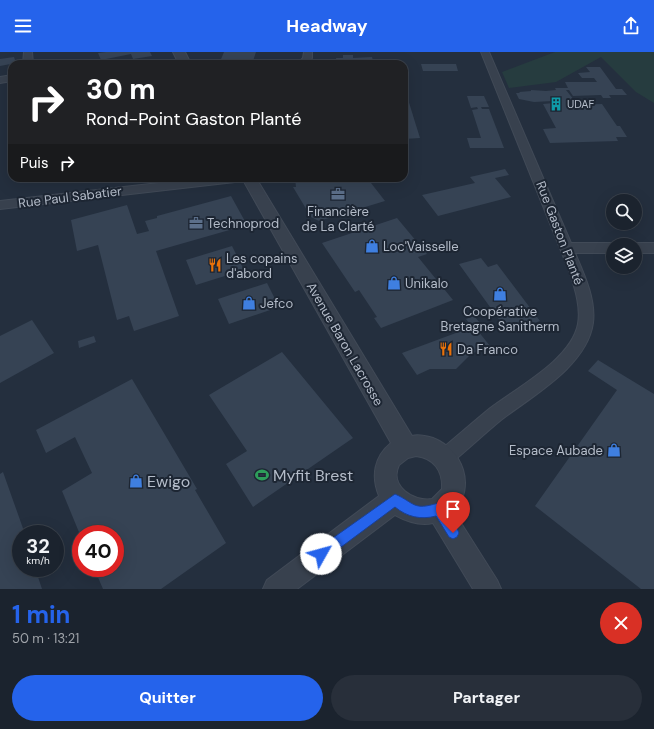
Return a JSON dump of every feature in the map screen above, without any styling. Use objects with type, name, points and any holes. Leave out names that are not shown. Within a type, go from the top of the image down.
[{"type":"street","name":"Rue Gaston Planté","points":[[444,458],[496,414],[556,368],[577,343],[585,325],[584,298],[568,248],[484,52]]},
{"type":"street","name":"Rue Paul Sabatier","points":[[0,205],[200,182]]},
{"type":"street","name":"Avenue Baron Lacrosse","points":[[251,182],[380,405],[406,446]]},
{"type":"street","points":[[568,248],[606,248]]},
{"type":"street","points":[[642,248],[654,248]]},
{"type":"street","points":[[406,446],[426,447],[436,451],[444,458],[451,468],[454,480],[453,492],[448,501],[438,509],[428,512],[416,512],[405,508],[395,500],[385,482],[385,473],[391,456],[406,446]]},
{"type":"street","points":[[276,589],[343,537],[395,500]]},
{"type":"street","points":[[438,509],[488,589]]},
{"type":"green space","points":[[555,52],[654,52],[654,103],[636,92],[601,57],[556,82],[509,88],[502,72]]},
{"type":"building","points":[[150,52],[152,56],[133,59],[131,54],[101,60],[98,53]]},
{"type":"building","points":[[224,52],[256,52],[253,60],[221,60]]},
{"type":"building","points":[[343,55],[353,55],[353,58],[372,57],[373,60],[336,60],[336,58],[343,58]]},
{"type":"building","points":[[14,57],[15,60],[8,60],[8,64],[0,66],[0,59]]},
{"type":"building","points":[[421,64],[456,64],[458,71],[423,71]]},
{"type":"building","name":"UDAF","points":[[586,67],[600,67],[616,89],[622,89],[627,95],[609,95],[611,98],[603,98],[601,95],[573,96],[569,90],[566,90],[574,100],[566,101],[568,105],[602,104],[617,126],[620,126],[627,137],[616,137],[618,141],[550,143],[543,129],[556,128],[543,104],[554,103],[552,101],[534,102],[519,99],[516,93],[531,90],[546,91],[556,90],[555,88],[568,88],[565,82],[597,82],[594,78],[582,78],[578,73],[590,72]]},
{"type":"building","points":[[467,96],[484,96],[489,107],[481,107],[482,109],[489,109],[504,148],[470,148],[467,138],[481,138],[472,110],[478,109],[477,107],[471,108]]},
{"type":"building","points":[[408,99],[420,138],[408,139]]},
{"type":"building","points":[[505,169],[509,175],[495,178],[511,197],[438,216],[422,195],[475,183],[470,177]]},
{"type":"building","name":"Financière de La Clarté","points":[[295,182],[365,182],[371,183],[385,201],[319,221],[311,217],[293,187],[296,187]]},
{"type":"building","points":[[231,196],[247,225],[156,251],[179,316],[134,331],[129,316],[117,320],[98,245],[77,251],[71,220],[127,205],[137,234],[149,231],[145,221],[157,218],[157,216]]},
{"type":"building","points":[[397,218],[427,254],[418,257],[453,300],[381,328],[374,318],[377,317],[359,290],[355,292],[322,243]]},
{"type":"building","name":"Les copains d'abord","points":[[232,246],[244,270],[196,285],[186,260]]},
{"type":"building","name":"Coopérative Bretagne Sanitherm","points":[[481,258],[488,267],[497,264],[540,321],[508,332],[459,264]]},
{"type":"building","name":"Jefco","points":[[267,283],[279,307],[229,324],[218,299]]},
{"type":"building","name":"Da Franco","points":[[474,316],[480,323],[474,326],[490,346],[471,354],[456,369],[430,369],[417,375],[402,353],[472,327],[466,319]]},
{"type":"building","points":[[32,320],[54,353],[0,383],[0,336]]},
{"type":"building","points":[[94,336],[96,342],[79,348],[78,341]]},
{"type":"building","points":[[282,352],[353,438],[253,507],[226,464],[247,451],[209,395]]},
{"type":"building","name":"Espace Aubade","points":[[598,360],[654,394],[654,589],[641,589],[535,506],[617,390],[588,371]]},
{"type":"building","name":"Ewigo","points":[[132,379],[197,489],[195,490],[226,543],[161,589],[103,589],[98,577],[124,577],[124,525],[76,525],[62,491],[92,473],[75,437],[46,453],[36,430]]},
{"type":"building","points":[[3,472],[22,525],[12,525],[12,577],[38,577],[42,589],[0,589],[0,474]]},
{"type":"place","name":"UDAF","points":[[556,104]]},
{"type":"place","name":"Financière de La Clarté","points":[[338,194]]},
{"type":"place","name":"Technoprod","points":[[196,223]]},
{"type":"place","name":"Loc'Vaisselle","points":[[372,246]]},
{"type":"place","name":"Les copains d'abord","points":[[215,265]]},
{"type":"place","name":"Unikalo","points":[[394,283]]},
{"type":"place","name":"Coopérative Bretagne Sanitherm","points":[[500,294]]},
{"type":"place","name":"Jefco","points":[[249,303]]},
{"type":"place","name":"Da Franco","points":[[446,349]]},
{"type":"place","name":"Espace Aubade","points":[[614,450]]},
{"type":"place","name":"Myfit Brest","points":[[262,475]]},
{"type":"place","name":"Ewigo","points":[[136,481]]},
{"type":"route","points":[[321,554],[395,500],[405,508],[416,512],[428,512],[438,509],[453,533]]}]
